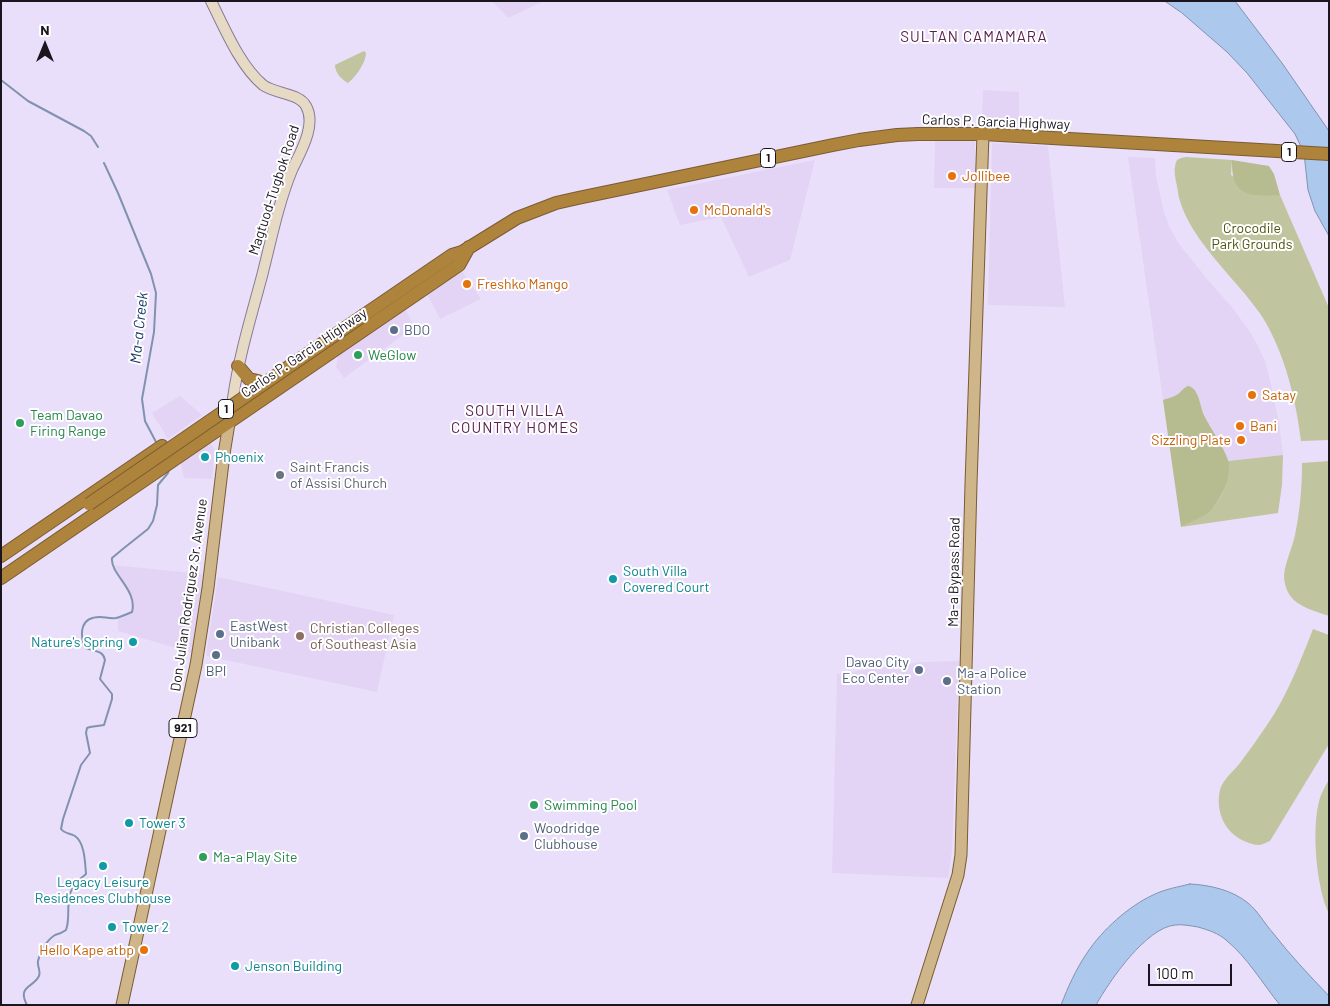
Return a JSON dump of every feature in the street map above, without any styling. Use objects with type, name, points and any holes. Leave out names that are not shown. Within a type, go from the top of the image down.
[{"type":"highway","name":"Carlos P. Garcia Highway","points":[[1,563],[90,506],[366,318],[452,255],[466,250],[507,223],[525,214],[556,203],[601,192],[833,145],[866,139],[918,134],[983,134],[1329,154]]},
{"type":"highway","name":"Carlos P. Garcia Highway","points":[[1,556],[449,250],[466,250]]},
{"type":"highway","name":"Carlos P. Garcia Highway","points":[[1,578],[459,265],[466,250]]},
{"type":"highway","points":[[348,319],[359,334]]},
{"type":"highway","points":[[311,344],[322,359]]},
{"type":"highway","points":[[287,361],[297,376]]},
{"type":"highway","points":[[238,366],[249,379],[258,380],[277,390]]},
{"type":"highway","points":[[258,380],[260,401]]},
{"type":"highway","points":[[198,422],[208,437]]},
{"type":"highway","points":[[175,437],[186,452]]},
{"type":"highway","points":[[151,454],[161,469]]},
{"type":"highway","points":[[124,472],[134,487]]},
{"type":"highway","points":[[96,492],[106,506]]},
{"type":"highway","name":"Carlos P. Garcia Highway","points":[[1,571],[90,506]]},
{"type":"main road","name":"Magtuod-Tugbok Road","points":[[211,1],[251,73],[268,88],[300,99],[306,106],[309,115],[306,140],[290,176],[279,210],[238,366],[233,398]]},
{"type":"main road","name":"Ma-a Bypass Road","points":[[917,1005],[958,875],[961,855],[983,134]]},
{"type":"main road","name":"Don Julian Rodriguez Sr. Avenue","points":[[122,1005],[193,683],[204,622],[224,454],[233,398]]},
{"type":"shaded area","points":[[492,1],[544,1],[508,18]]},
{"type":"shaded area","points":[[983,90],[1019,92],[1019,122],[982,119]]},
{"type":"shaded area","points":[[935,141],[975,141],[975,188],[934,188]]},
{"type":"shaded area","points":[[992,143],[1048,146],[1065,307],[988,305]]},
{"type":"shaded area","points":[[1128,157],[1155,158],[1156,176],[1164,212],[1176,239],[1232,307],[1257,344],[1265,361],[1271,384],[1283,455],[1228,461],[1204,414],[1196,392],[1188,387],[1184,388],[1174,397],[1163,400]]},
{"type":"shaded area","points":[[815,160],[790,260],[749,277],[721,217],[680,225],[667,190]]},
{"type":"shaded area","points":[[460,268],[481,299],[440,319],[426,292]]},
{"type":"shaded area","points":[[404,306],[414,327],[344,378],[336,367],[339,350]]},
{"type":"shaded area","points":[[180,396],[202,415],[168,439],[152,413]]},
{"type":"shaded area","points":[[209,441],[215,450],[212,479],[184,478],[180,460]]},
{"type":"shaded area","points":[[113,565],[203,574],[193,653],[118,631],[118,618],[131,612],[133,605],[128,589]]},
{"type":"shaded area","name":"Christian Colleges of Southeast Asia","points":[[218,577],[394,615],[377,692],[206,656]]},
{"type":"shaded area","points":[[959,661],[952,852],[948,878],[832,873],[837,674],[922,662]]},
{"type":"green space","points":[[364,51],[366,57],[357,73],[348,83],[343,80],[336,71],[335,65]]},
{"type":"green space","name":"Crocodile Park Grounds","points":[[1186,157],[1232,160],[1231,175],[1262,195],[1280,195],[1329,308],[1329,440],[1301,441],[1288,378],[1271,332],[1257,309],[1199,238],[1184,213],[1179,197],[1175,169],[1177,160]]},
{"type":"green space","points":[[1232,160],[1269,166],[1274,174],[1280,195],[1260,195],[1244,192],[1235,182]]},
{"type":"green space","points":[[1188,386],[1195,390],[1204,415],[1223,449],[1228,460],[1229,473],[1221,495],[1213,508],[1206,514],[1181,527],[1163,400],[1176,395]]},
{"type":"green space","points":[[1283,455],[1282,485],[1278,513],[1181,527],[1200,517],[1214,506],[1222,494],[1226,482],[1228,461]]},
{"type":"green space","points":[[1329,461],[1329,616],[1307,608],[1292,598],[1286,588],[1284,576],[1298,517],[1302,463]]},
{"type":"green space","points":[[1313,629],[1329,635],[1329,744],[1270,841],[1260,845],[1252,844],[1232,833],[1223,820],[1219,806],[1221,786],[1240,763],[1274,714],[1293,678]]},
{"type":"green space","points":[[1329,780],[1329,914],[1318,873],[1315,840],[1317,810]]},
{"type":"water","points":[[1165,1],[1235,1],[1282,63],[1329,131],[1329,236],[1315,211],[1308,190],[1304,153],[1295,134],[1247,73],[1227,52],[1182,13]]},
{"type":"water","points":[[1190,884],[1220,889],[1242,898],[1248,903],[1293,957],[1329,996],[1329,1005],[1280,1005],[1248,963],[1226,940],[1205,929],[1175,925],[1164,928],[1152,935],[1141,945],[1110,982],[1096,1005],[1061,1005],[1072,978],[1083,959],[1108,927],[1135,905],[1153,895]]},
{"type":"waterway","name":"Ma-a Creek","points":[[1,80],[28,101],[84,131],[91,136],[98,147]]},
{"type":"waterway","name":"Ma-a Creek","points":[[104,163],[151,274],[156,293],[154,332],[142,399],[145,421],[156,442]]},
{"type":"waterway","name":"Ma-a Creek","points":[[27,1005],[24,994],[27,988],[39,976],[38,963],[40,953],[52,937],[66,930],[70,894],[75,885],[86,874],[81,843],[75,836],[61,829],[81,765],[90,753],[86,733],[87,728],[104,725],[112,699],[112,694],[100,679],[105,660],[104,656],[100,652],[84,647],[83,627],[88,620],[93,618],[116,618],[132,612],[133,604],[131,597],[115,570],[112,558],[148,529],[153,521],[157,505],[158,485],[169,470]]},
{"type":"place","name":"Jollibee","points":[[952,176]]},
{"type":"place","name":"McDonald's","points":[[694,210]]},
{"type":"place","name":"Freshko Mango","points":[[467,284]]},
{"type":"place","name":"BDO","points":[[394,330]]},
{"type":"place","name":"WeGlow","points":[[358,355]]},
{"type":"place","name":"Satay","points":[[1252,395]]},
{"type":"place","name":"Team Davao Firing Range","points":[[20,423]]},
{"type":"place","name":"Bani","points":[[1240,426]]},
{"type":"place","name":"Sizzling Plate","points":[[1241,440]]},
{"type":"place","name":"Phoenix","points":[[205,457]]},
{"type":"place","name":"Saint Francis of Assisi Church","points":[[280,475]]},
{"type":"place","name":"South Villa Covered Court","points":[[613,579]]},
{"type":"place","name":"EastWest Unibank","points":[[220,634]]},
{"type":"place","name":"Christian Colleges of Southeast Asia","points":[[300,636]]},
{"type":"place","name":"Nature's Spring","points":[[133,642]]},
{"type":"place","name":"BPI","points":[[216,655]]},
{"type":"place","name":"Davao City Eco Center","points":[[919,670]]},
{"type":"place","name":"Ma-a Police Station","points":[[947,681]]},
{"type":"place","name":"Swimming Pool","points":[[534,805]]},
{"type":"place","name":"Tower 3","points":[[129,823]]},
{"type":"place","name":"Woodridge Clubhouse","points":[[524,836]]},
{"type":"place","name":"Ma-a Play Site","points":[[203,857]]},
{"type":"place","name":"Legacy Leisure Residences Clubhouse","points":[[103,866]]},
{"type":"place","name":"Tower 2","points":[[112,927]]},
{"type":"place","name":"Hello Kape atbp","points":[[144,950]]},
{"type":"place","name":"Jenson Building","points":[[235,966]]},
{"type":"district","name":"SULTAN CAMAMARA","points":[[974,37]]},
{"type":"district","name":"SOUTH VILLA COUNTRY HOMES","points":[[515,420]]}]
